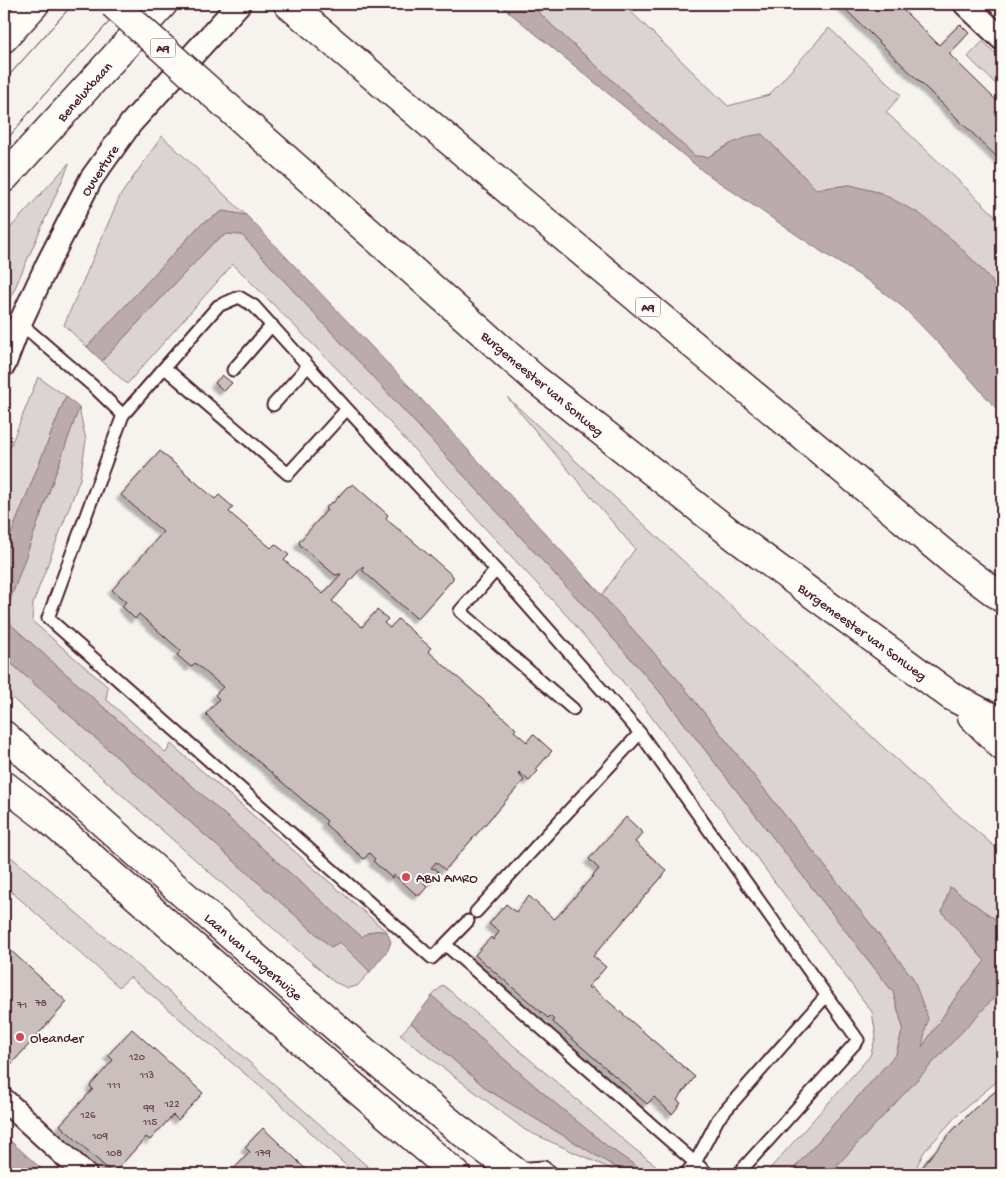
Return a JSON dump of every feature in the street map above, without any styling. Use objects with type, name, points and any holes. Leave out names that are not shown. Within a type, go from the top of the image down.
[{"type":"main road","points":[[4,38],[35,4]]},
{"type":"main road","name":"Burgemeester van Sonweg","points":[[113,4],[535,379],[738,539],[951,696],[1002,723]]},
{"type":"main road","name":"Beneluxbaan","points":[[4,178],[163,4]]},
{"type":"main road","name":"A9","points":[[302,6],[328,38],[954,562],[1002,598]]},
{"type":"main road","name":"A9","points":[[951,696],[1002,746]]},
{"type":"main road","name":"Laan van Langerhuize","points":[[4,735],[347,1037],[458,1129],[515,1172]]},
{"type":"main road","points":[[4,785],[46,817],[456,1174]]},
{"type":"street","name":"Ouverture","points":[[4,365],[20,323],[48,263],[91,180],[131,123],[239,4]]},
{"type":"street","points":[[965,4],[1002,39]]},
{"type":"street","points":[[4,1100],[85,1174]]},
{"type":"lane","points":[[468,921],[432,958],[48,618],[123,415],[218,306],[239,297],[254,306],[272,325],[496,570],[640,733],[858,1040],[738,1174]]},
{"type":"lane","points":[[20,323],[123,415]]},
{"type":"lane","points":[[233,370],[272,325]]},
{"type":"lane","points":[[272,405],[308,366]]},
{"type":"lane","points":[[165,368],[288,474],[347,409]]},
{"type":"lane","points":[[496,570],[460,611],[573,709]]},
{"type":"lane","points":[[476,912],[640,733]]},
{"type":"lane","points":[[446,945],[708,1174]]},
{"type":"lane","points":[[685,1174],[695,1163],[718,1120],[826,996]]},
{"type":"lane","name":"Laan van Langerhuize","points":[[515,1172],[544,1167],[553,1174]]},
{"type":"shaded area","points":[[499,4],[530,4],[695,156],[708,157],[730,144],[750,136],[762,134],[816,189],[850,185],[881,193],[920,214],[955,242],[990,278],[1002,302],[1002,415],[943,348],[904,308],[870,282],[825,254],[704,172]]},
{"type":"shaded area","points":[[530,4],[623,4],[728,106],[769,95],[829,28],[901,95],[886,112],[1002,222],[1002,302],[990,278],[955,242],[881,193],[850,185],[816,189],[762,134],[730,144],[708,157],[695,156]]},
{"type":"shaded area","points":[[983,41],[1002,60],[1002,90],[968,57]]},
{"type":"shaded area","points":[[162,136],[246,215],[223,211],[200,225],[87,347],[64,325],[120,196]]},
{"type":"shaded area","points":[[69,163],[67,169],[4,313],[4,235]]},
{"type":"shaded area","points":[[223,211],[246,215],[409,386],[679,681],[913,978],[928,1018],[922,1047],[956,997],[985,961],[942,912],[950,887],[1002,924],[1002,989],[829,1174],[789,1174],[896,1054],[903,1028],[893,992],[660,692],[587,609],[242,235],[227,234],[214,242],[102,361],[87,347],[200,225]]},
{"type":"shaded area","points":[[227,234],[242,235],[587,609],[660,692],[893,992],[903,1028],[896,1054],[789,1174],[765,1174],[870,1056],[876,1036],[872,1012],[644,707],[569,618],[381,413],[233,264],[127,384],[102,361],[214,242]]},
{"type":"shaded area","points":[[38,377],[66,396],[4,552],[4,462]]},
{"type":"shaded area","points":[[66,396],[79,408],[8,606],[11,625],[362,937],[374,931],[387,932],[391,942],[388,950],[370,972],[340,942],[331,947],[4,657],[4,552]]},
{"type":"shaded area","points":[[507,397],[926,787],[1002,853],[1002,924],[951,888],[942,912],[985,961],[956,997],[921,1049],[913,978],[679,681],[602,595],[635,549]]},
{"type":"shaded area","points":[[79,408],[86,440],[80,479],[33,603],[32,621],[108,687],[106,699],[166,753],[171,744],[387,932],[374,931],[362,937],[11,625],[8,606]]},
{"type":"shaded area","points":[[4,657],[331,947],[340,942],[370,972],[357,986],[348,988],[334,982],[4,691]]},
{"type":"shaded area","points":[[4,851],[189,1009],[376,1174],[355,1174],[276,1100],[130,977],[119,987],[4,885]]},
{"type":"shaded area","points":[[443,985],[632,1147],[667,1174],[647,1174],[607,1146],[550,1099],[432,996]]},
{"type":"shaded area","points":[[1002,989],[1002,1079],[959,1113],[924,1152],[913,1174],[829,1174]]},
{"type":"shaded area","points":[[432,996],[550,1099],[607,1146],[647,1174],[627,1174],[488,1090],[411,1023]]},
{"type":"shaded area","points":[[411,1023],[488,1090],[627,1174],[622,1174],[525,1130],[400,1035]]},
{"type":"shaded area","points":[[4,1135],[47,1174],[4,1174]]},
{"type":"building","points":[[840,4],[897,4],[939,45],[960,24],[969,33],[949,54],[1002,106],[1002,162]]},
{"type":"building","points":[[222,375],[232,383],[224,391],[215,383]]},
{"type":"building","points":[[160,451],[215,499],[219,495],[233,507],[229,512],[271,548],[275,544],[289,555],[284,560],[323,594],[341,574],[335,575],[300,545],[299,542],[327,510],[325,509],[331,502],[333,503],[347,487],[353,484],[388,515],[387,520],[453,576],[453,579],[418,618],[363,571],[363,566],[332,601],[362,627],[377,610],[388,619],[384,623],[390,628],[398,619],[431,648],[428,651],[516,729],[514,731],[527,742],[533,734],[552,751],[536,769],[538,771],[529,781],[519,772],[518,774],[524,780],[445,870],[436,862],[431,868],[436,869],[438,872],[438,877],[434,881],[430,881],[425,874],[421,880],[427,887],[420,895],[417,895],[394,875],[392,878],[373,861],[375,859],[369,853],[364,859],[325,824],[327,821],[215,724],[206,714],[219,699],[215,695],[223,687],[195,663],[191,667],[177,655],[181,651],[139,614],[135,619],[122,606],[126,602],[112,590],[163,532],[121,495]]},
{"type":"building","points":[[626,817],[643,833],[635,842],[667,871],[593,956],[606,967],[588,987],[590,989],[592,987],[695,1077],[677,1100],[681,1103],[672,1114],[654,1097],[647,1104],[553,1022],[554,1020],[550,1016],[548,1018],[475,955],[491,937],[493,940],[499,932],[489,924],[506,904],[516,912],[529,896],[554,919],[557,917],[599,869],[589,859]]},
{"type":"building","name":"Oleander","points":[[7,947],[67,1002],[4,1072],[4,951]]},
{"type":"building","points":[[132,1029],[203,1093],[178,1120],[173,1115],[150,1140],[146,1137],[113,1174],[60,1125],[93,1089],[90,1086],[113,1060],[108,1055]]},
{"type":"building","points":[[1002,1086],[1002,1174],[918,1174],[954,1129],[975,1108]]},
{"type":"building","points":[[263,1128],[312,1174],[300,1174],[297,1172],[295,1174],[232,1174],[232,1171],[250,1152],[245,1147]]},
{"type":"tram line","points":[[4,81],[73,4]]},
{"type":"tram line","points":[[4,143],[125,4]]},
{"type":"place","name":"ABN AMRO","points":[[406,877]]},
{"type":"place","name":"Oleander","points":[[20,1037]]}]
